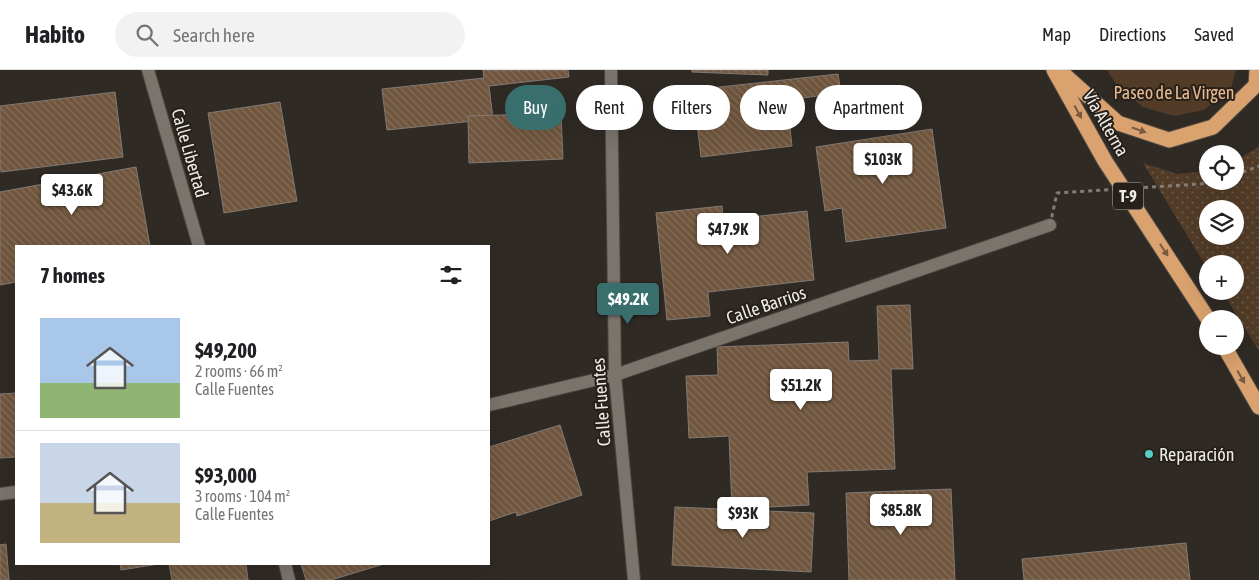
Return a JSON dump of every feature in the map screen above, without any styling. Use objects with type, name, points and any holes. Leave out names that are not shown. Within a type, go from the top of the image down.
[{"type":"highway","name":"Vía Alterna","points":[[1054,70],[1105,161],[1202,310]]},
{"type":"highway","points":[[1059,70],[1118,123],[1169,140],[1214,127],[1256,85],[1257,70]]},
{"type":"highway","points":[[1229,355],[1259,407]]},
{"type":"street","name":"Calle Libertad","points":[[148,70],[199,245]]},
{"type":"street","name":"Calle Fuentes","points":[[611,70],[614,375],[634,580]]},
{"type":"street","name":"Calle Barrios","points":[[490,405],[614,375],[1050,225]]},
{"type":"street","points":[[0,494],[15,492]]},
{"type":"street","points":[[285,565],[289,580]]},
{"type":"path","points":[[1244,172],[1259,166]]},
{"type":"path","points":[[1050,225],[1057,193],[1199,184]]},
{"type":"green space","name":"Paseo de La Virgen","points":[[1107,70],[1236,70],[1231,88],[1204,110],[1174,116],[1143,107],[1118,87]]},
{"type":"green space","points":[[1259,147],[1259,351],[1244,327],[1244,310],[1234,310],[1228,300],[1244,300],[1244,255],[1199,255],[1143,163],[1177,174],[1199,172],[1199,190],[1244,190],[1244,156]]},
{"type":"building","points":[[483,70],[568,70],[569,77],[489,86],[493,119],[387,130],[382,89],[484,78]]},
{"type":"building","points":[[692,70],[768,70],[768,75],[692,72]]},
{"type":"building","points":[[838,74],[840,85],[815,85],[815,96],[805,98],[805,85],[740,85],[740,130],[790,130],[792,146],[701,157],[698,130],[730,130],[730,86]]},
{"type":"building","points":[[115,92],[123,157],[1,172],[0,106]]},
{"type":"building","points":[[280,102],[297,201],[224,213],[208,113]]},
{"type":"building","points":[[505,115],[505,130],[562,130],[563,159],[469,163],[468,116]]},
{"type":"building","points":[[932,129],[946,228],[846,242],[842,208],[825,211],[816,147]]},
{"type":"building","points":[[136,167],[150,245],[15,245],[15,282],[0,285],[0,192]]},
{"type":"building","points":[[722,206],[723,220],[807,211],[814,280],[708,292],[710,316],[667,320],[656,213]]},
{"type":"building","points":[[910,305],[913,369],[891,369],[895,469],[807,472],[809,505],[732,509],[729,436],[689,438],[686,376],[718,375],[717,347],[848,342],[849,361],[879,360],[877,306]]},
{"type":"building","points":[[15,393],[15,457],[0,458],[0,394]]},
{"type":"building","points":[[560,425],[582,495],[517,516],[516,512],[490,521],[490,447]]},
{"type":"building","points":[[951,489],[955,580],[849,580],[846,493]]},
{"type":"building","points":[[675,507],[814,513],[811,572],[672,565]]},
{"type":"building","points":[[1186,543],[1190,580],[1024,580],[1022,559]]},
{"type":"building","points":[[6,544],[9,580],[0,580],[0,545]]},
{"type":"building","points":[[120,565],[153,565],[121,570]]},
{"type":"building","points":[[169,565],[246,565],[248,580],[172,580]]},
{"type":"building","points":[[301,565],[381,565],[331,580],[306,580]]},
{"type":"place","name":"Reparación","points":[[1149,454]]}]
